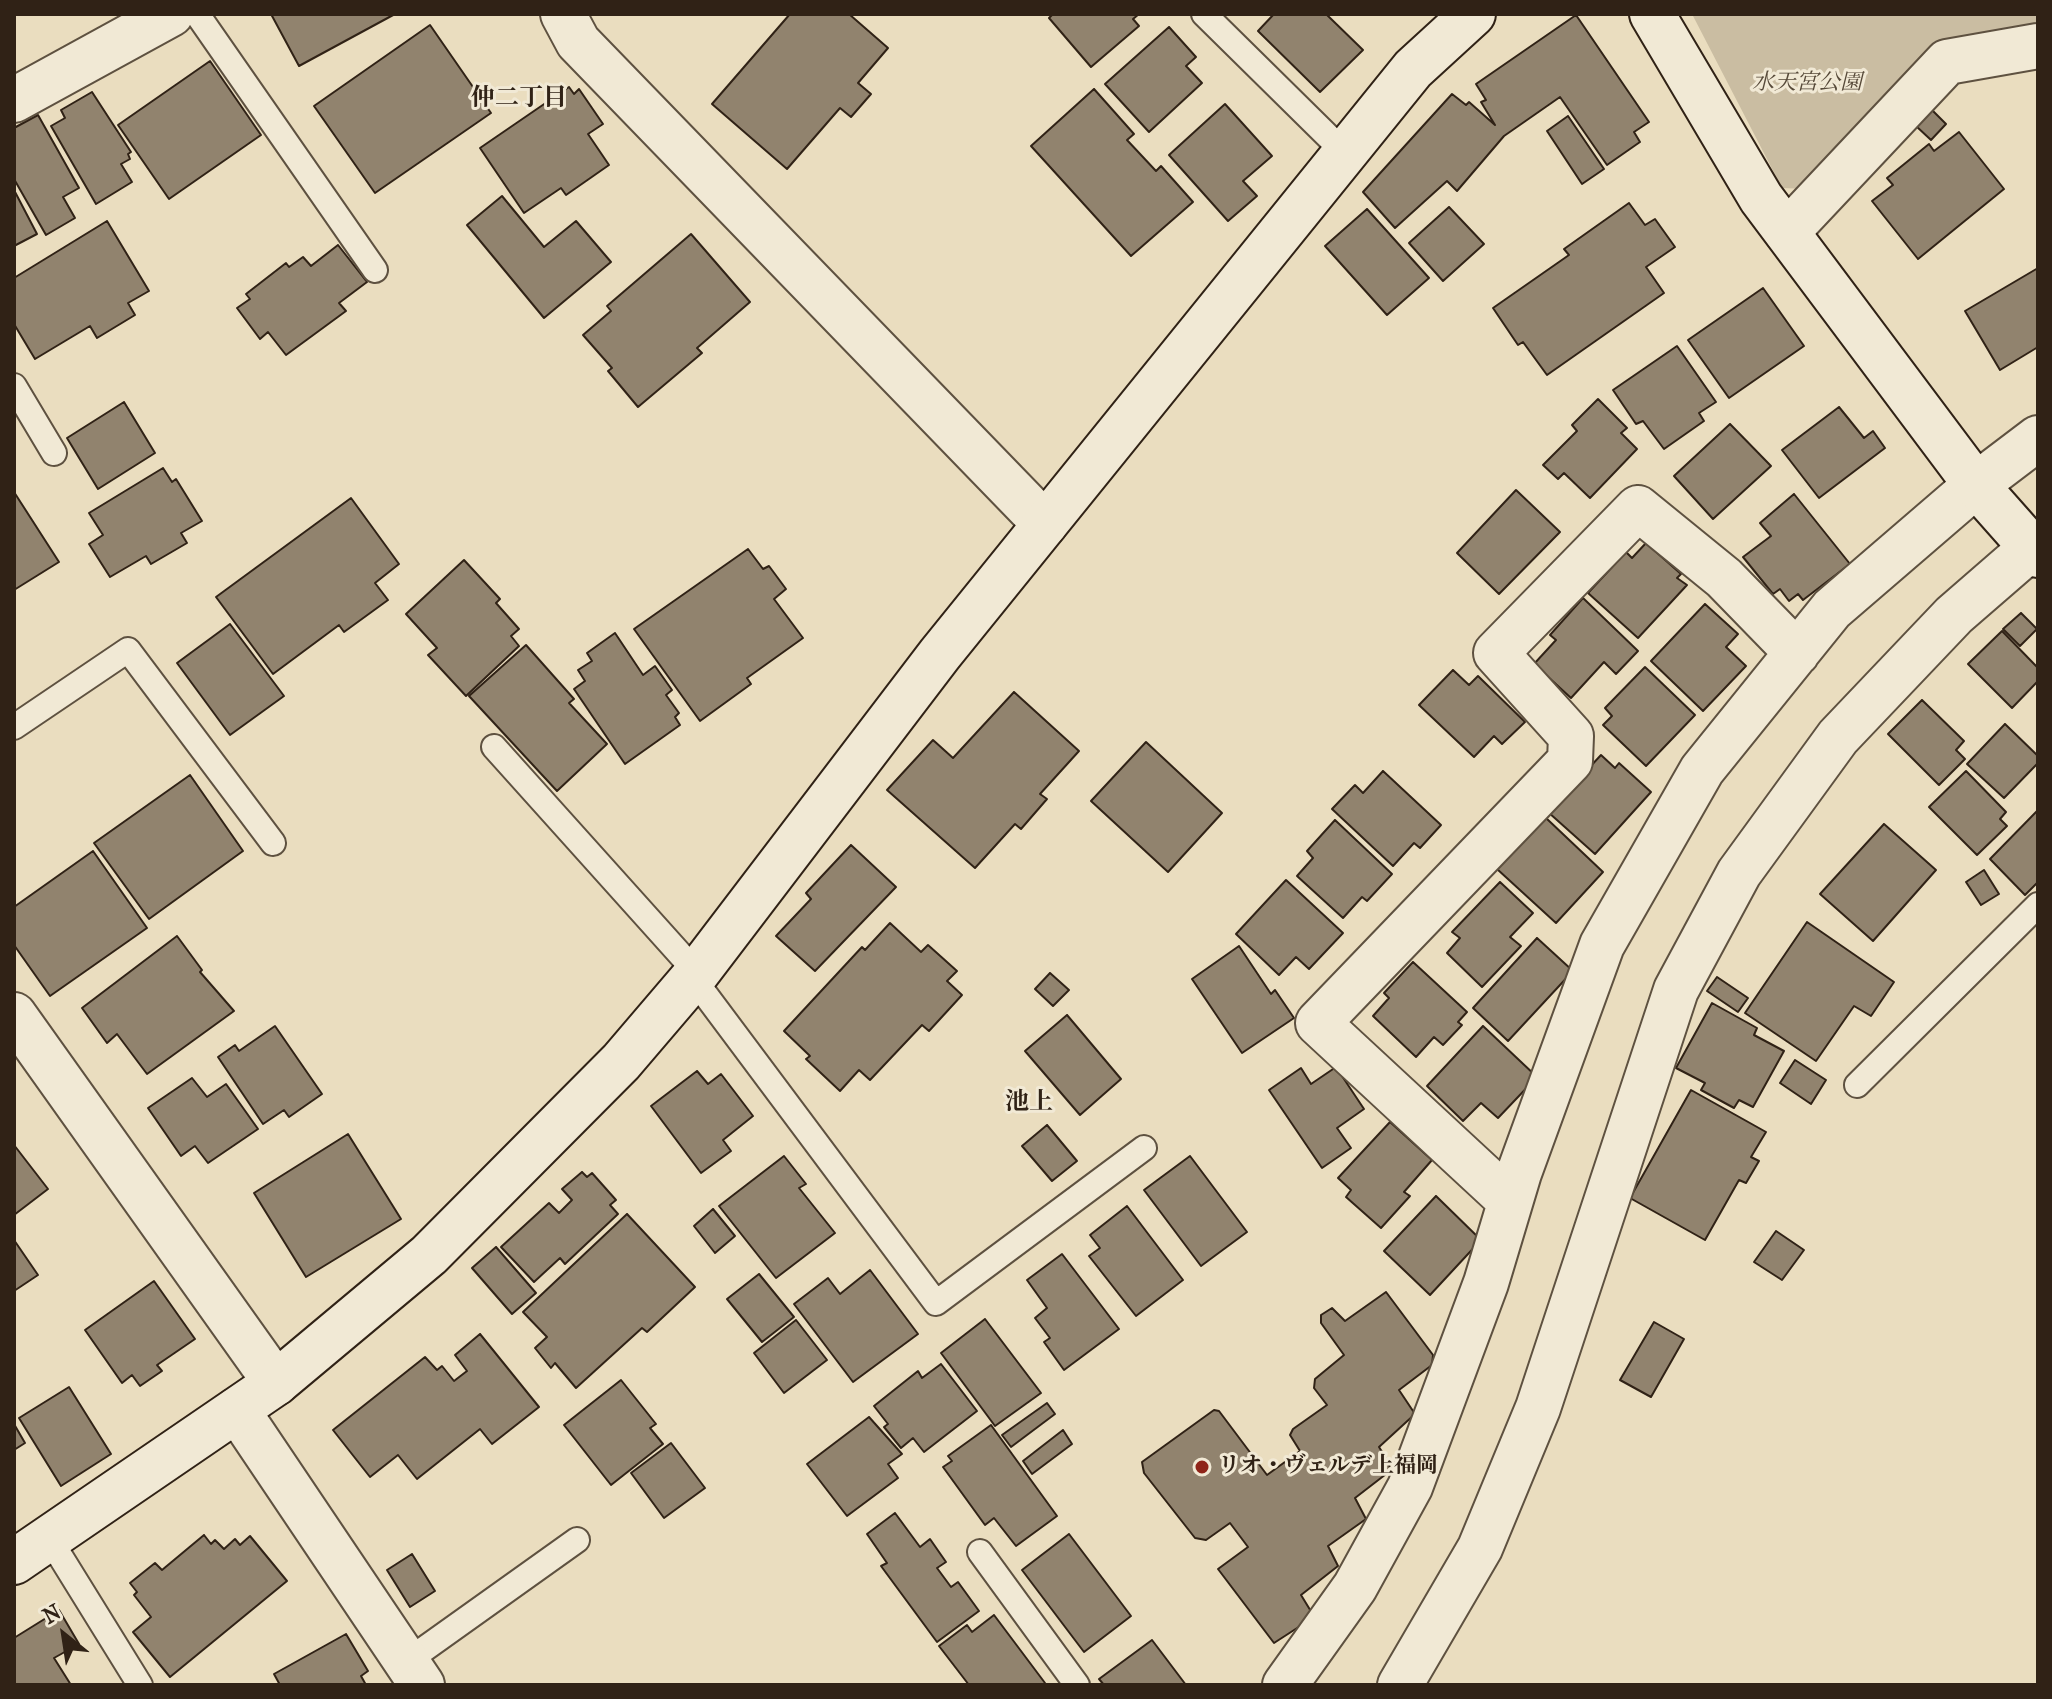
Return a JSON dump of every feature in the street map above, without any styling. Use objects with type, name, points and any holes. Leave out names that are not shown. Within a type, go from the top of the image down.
[{"type":"street","points":[[14,100],[171,14]]},
{"type":"street","points":[[563,14],[578,42],[1045,524]]},
{"type":"street","points":[[14,1562],[276,1383],[429,1255],[621,1062],[695,975],[1045,524],[1413,69],[1473,14]]},
{"type":"street","points":[[1400,1685],[1480,1548],[1538,1408],[1676,990],[1739,873],[1838,737],[1954,615],[2036,548],[1976,485],[1761,198],[1652,14]]},
{"type":"street","points":[[1787,232],[1947,62],[2038,46]]},
{"type":"street","points":[[1285,1685],[1355,1587],[1410,1487],[1486,1283],[1510,1201],[1602,945],[1702,770],[1832,609],[1976,485],[2038,438]]},
{"type":"street","points":[[1510,1201],[1318,1023],[1570,761],[1571,736],[1496,653],[1638,508],[1724,578],[1797,653]]},
{"type":"street","points":[[14,1015],[276,1383]]},
{"type":"street","points":[[237,1410],[414,1674]]},
{"type":"lane","points":[[197,14],[375,270]]},
{"type":"lane","points":[[1204,14],[1345,153]]},
{"type":"lane","points":[[14,386],[54,453]]},
{"type":"lane","points":[[14,727],[128,650],[273,843]]},
{"type":"lane","points":[[494,747],[695,975],[936,1303],[1144,1148]]},
{"type":"lane","points":[[1857,1085],[2038,905]]},
{"type":"lane","points":[[49,1538],[140,1685]]},
{"type":"lane","points":[[414,1674],[577,1540]]},
{"type":"lane","points":[[980,1552],[1077,1685]]},
{"type":"green space","name":"水天宮公園","points":[[1692,14],[2038,14],[2038,28],[1941,49],[1807,189],[1782,188]]},
{"type":"building","points":[[271,14],[395,14],[299,66]]},
{"type":"building","points":[[790,14],[849,14],[888,48],[858,83],[871,94],[851,117],[840,108],[787,169],[712,104]]},
{"type":"building","points":[[1053,14],[1139,14],[1133,19],[1139,26],[1091,67],[1049,18]]},
{"type":"building","points":[[1274,14],[1326,14],[1363,50],[1320,92],[1258,31]]},
{"type":"building","points":[[1576,15],[1649,122],[1634,132],[1640,142],[1607,165],[1560,97],[1504,136],[1457,191],[1447,181],[1395,228],[1363,192],[1452,94],[1466,105],[1469,102],[1495,125],[1481,102],[1486,100],[1476,84]]},
{"type":"building","points":[[430,25],[491,113],[375,193],[314,106]]},
{"type":"building","points":[[1169,27],[1196,57],[1186,66],[1202,83],[1149,132],[1105,84]]},
{"type":"building","points":[[210,61],[261,135],[169,199],[118,125]]},
{"type":"building","points":[[569,87],[574,94],[579,89],[603,124],[588,134],[609,165],[566,195],[561,188],[524,213],[480,148]]},
{"type":"building","points":[[1094,89],[1134,134],[1127,140],[1156,171],[1161,166],[1193,202],[1131,256],[1031,146]]},
{"type":"building","points":[[92,92],[131,152],[128,154],[130,159],[121,164],[132,182],[96,204],[51,126],[65,118],[61,110]]},
{"type":"building","points":[[1225,104],[1272,156],[1243,181],[1257,196],[1228,221],[1169,155]]},
{"type":"building","points":[[1932,110],[1946,124],[1931,140],[1916,126]]},
{"type":"building","points":[[38,115],[79,188],[63,197],[75,218],[46,235],[14,179],[14,128]]},
{"type":"building","points":[[1568,116],[1604,169],[1582,184],[1547,131]]},
{"type":"building","points":[[1959,132],[2004,189],[1918,259],[1872,201],[1893,185],[1887,178],[1929,144],[1934,151]]},
{"type":"building","points":[[14,190],[37,234],[14,246]]},
{"type":"building","points":[[502,196],[544,247],[576,221],[611,262],[544,318],[467,225]]},
{"type":"building","points":[[1629,203],[1645,225],[1655,219],[1675,247],[1646,267],[1664,293],[1547,375],[1523,342],[1518,345],[1493,308],[1569,255],[1564,249]]},
{"type":"building","points":[[1449,207],[1484,244],[1443,281],[1409,243]]},
{"type":"building","points":[[1367,209],[1429,278],[1387,315],[1325,246]]},
{"type":"building","points":[[107,221],[149,291],[128,303],[135,315],[97,338],[90,326],[35,359],[14,324],[14,278]]},
{"type":"building","points":[[691,234],[750,302],[697,348],[702,353],[638,407],[608,371],[612,368],[583,335],[611,311],[607,306]]},
{"type":"building","points":[[338,245],[367,282],[339,303],[346,311],[286,355],[268,332],[260,339],[237,308],[250,299],[246,294],[286,263],[289,267],[303,257],[311,266]]},
{"type":"building","points":[[2038,268],[2038,347],[2000,370],[1965,311]]},
{"type":"building","points":[[1763,288],[1804,346],[1729,398],[1688,340]]},
{"type":"building","points":[[1677,346],[1716,402],[1699,413],[1704,421],[1664,449],[1643,421],[1636,424],[1613,390]]},
{"type":"building","points":[[1598,399],[1627,428],[1621,433],[1637,449],[1590,498],[1564,473],[1558,479],[1543,465],[1577,431],[1572,425]]},
{"type":"building","points":[[124,402],[155,453],[98,489],[67,438]]},
{"type":"building","points":[[1839,407],[1864,438],[1873,431],[1885,448],[1819,498],[1782,450]]},
{"type":"building","points":[[1730,424],[1771,466],[1713,519],[1674,476]]},
{"type":"building","points":[[163,468],[172,482],[176,479],[202,521],[181,533],[187,543],[151,564],[146,556],[110,577],[89,544],[103,535],[89,513]]},
{"type":"building","points":[[1516,490],[1560,532],[1499,594],[1457,553]]},
{"type":"building","points":[[14,492],[59,562],[14,590]]},
{"type":"building","points":[[1794,494],[1850,564],[1803,600],[1798,594],[1789,601],[1780,589],[1773,594],[1743,557],[1771,536],[1760,523]]},
{"type":"building","points":[[351,498],[399,564],[375,583],[388,600],[344,632],[339,625],[273,674],[216,597]]},
{"type":"building","points":[[1646,543],[1681,574],[1677,578],[1687,585],[1638,638],[1588,593],[1626,552],[1632,558]]},
{"type":"building","points":[[748,549],[763,569],[769,566],[786,589],[774,599],[803,638],[747,678],[751,684],[700,721],[634,629]]},
{"type":"building","points":[[464,560],[500,599],[496,603],[519,629],[511,636],[519,646],[466,696],[428,655],[437,648],[406,614]]},
{"type":"building","points":[[1583,598],[1638,651],[1616,674],[1604,662],[1571,698],[1534,664],[1556,640],[1550,635]]},
{"type":"building","points":[[1705,604],[1738,634],[1726,647],[1746,666],[1703,711],[1651,661]]},
{"type":"building","points":[[2021,613],[2037,629],[2020,646],[2003,629]]},
{"type":"building","points":[[230,624],[284,696],[230,735],[177,663]]},
{"type":"building","points":[[2002,631],[2038,668],[2038,681],[2012,708],[1968,664]]},
{"type":"building","points":[[615,633],[643,675],[655,666],[672,690],[666,695],[679,713],[675,717],[680,725],[625,764],[574,689],[585,681],[578,670],[592,661],[587,653]]},
{"type":"building","points":[[526,645],[574,699],[569,703],[607,744],[557,791],[469,696]]},
{"type":"building","points":[[1645,667],[1695,715],[1646,766],[1603,725],[1612,716],[1605,708]]},
{"type":"building","points":[[1453,670],[1469,685],[1478,676],[1525,722],[1502,744],[1494,736],[1474,757],[1419,705]]},
{"type":"building","points":[[1014,692],[1079,751],[1040,794],[1047,799],[1021,829],[1015,824],[975,868],[887,790],[933,740],[953,758]]},
{"type":"building","points":[[1922,700],[1964,741],[1956,750],[1965,759],[1939,785],[1888,734]]},
{"type":"building","points":[[2005,724],[2038,756],[2038,763],[2004,798],[1967,764]]},
{"type":"building","points":[[1146,742],[1222,813],[1168,872],[1091,801]]},
{"type":"building","points":[[1601,755],[1615,768],[1619,763],[1651,792],[1595,854],[1548,812]]},
{"type":"building","points":[[1383,771],[1441,825],[1420,848],[1414,843],[1393,866],[1332,809],[1355,785],[1363,793]]},
{"type":"building","points":[[1966,771],[2006,812],[2000,819],[2007,826],[1977,855],[1929,807]]},
{"type":"building","points":[[190,775],[243,851],[149,919],[94,843]]},
{"type":"building","points":[[2038,810],[2038,882],[2025,895],[1990,859]]},
{"type":"building","points":[[1546,818],[1603,872],[1556,923],[1497,869]]},
{"type":"building","points":[[1335,820],[1392,874],[1367,901],[1362,897],[1343,918],[1297,876],[1313,858],[1307,851]]},
{"type":"building","points":[[1884,824],[1936,870],[1873,941],[1820,894]]},
{"type":"building","points":[[851,845],[896,887],[815,971],[776,936],[811,899],[806,893]]},
{"type":"building","points":[[93,851],[147,928],[50,996],[14,945],[14,907]]},
{"type":"building","points":[[1984,870],[1999,894],[1981,905],[1966,882]]},
{"type":"building","points":[[1286,880],[1343,933],[1309,969],[1296,957],[1279,975],[1236,934]]},
{"type":"building","points":[[1500,882],[1533,913],[1510,937],[1521,946],[1482,987],[1447,953],[1460,938],[1452,932]]},
{"type":"building","points":[[1807,922],[1894,982],[1871,1016],[1854,1006],[1816,1061],[1745,1013]]},
{"type":"building","points":[[890,923],[921,952],[928,945],[957,971],[947,981],[962,995],[929,1031],[922,1025],[870,1080],[859,1070],[840,1091],[806,1059],[810,1056],[784,1031],[862,947],[865,950]]},
{"type":"building","points":[[177,936],[202,970],[200,972],[234,1011],[147,1074],[117,1034],[107,1043],[82,1008]]},
{"type":"building","points":[[1537,938],[1573,971],[1508,1041],[1473,1008]]},
{"type":"building","points":[[1239,946],[1271,994],[1275,990],[1294,1018],[1242,1053],[1192,979]]},
{"type":"building","points":[[1413,962],[1467,1012],[1458,1022],[1462,1025],[1443,1045],[1434,1037],[1416,1057],[1373,1016],[1389,998],[1384,993]]},
{"type":"building","points":[[1050,973],[1069,990],[1053,1006],[1035,989]]},
{"type":"building","points":[[1717,977],[1748,998],[1738,1012],[1707,991]]},
{"type":"building","points":[[1712,1003],[1757,1028],[1754,1035],[1784,1051],[1753,1107],[1739,1100],[1734,1108],[1701,1090],[1705,1083],[1676,1068]]},
{"type":"building","points":[[1067,1015],[1121,1079],[1080,1115],[1025,1051]]},
{"type":"building","points":[[275,1026],[322,1094],[289,1117],[284,1110],[263,1124],[218,1057],[235,1045],[239,1051]]},
{"type":"building","points":[[1483,1026],[1537,1077],[1498,1118],[1481,1103],[1463,1121],[1427,1086]]},
{"type":"building","points":[[1795,1060],[1826,1080],[1811,1104],[1780,1083]]},
{"type":"building","points":[[1336,1067],[1364,1109],[1337,1128],[1351,1148],[1322,1168],[1269,1090],[1301,1068],[1311,1084]]},
{"type":"building","points":[[697,1071],[708,1084],[721,1074],[753,1116],[723,1140],[731,1151],[701,1173],[651,1106]]},
{"type":"building","points":[[192,1078],[207,1097],[226,1084],[258,1129],[208,1163],[195,1146],[181,1156],[148,1108]]},
{"type":"building","points":[[1691,1090],[1766,1132],[1751,1157],[1759,1161],[1746,1183],[1739,1180],[1705,1240],[1630,1198]]},
{"type":"building","points":[[1390,1122],[1432,1160],[1404,1192],[1410,1196],[1381,1228],[1346,1197],[1351,1190],[1338,1178]]},
{"type":"building","points":[[1047,1125],[1077,1161],[1052,1181],[1022,1146]]},
{"type":"building","points":[[348,1134],[401,1219],[306,1277],[254,1193]]},
{"type":"building","points":[[14,1145],[48,1189],[14,1215]]},
{"type":"building","points":[[784,1156],[806,1184],[799,1188],[835,1233],[776,1278],[719,1206]]},
{"type":"building","points":[[1190,1156],[1247,1232],[1201,1266],[1144,1190]]},
{"type":"building","points":[[582,1172],[587,1177],[592,1173],[616,1200],[610,1205],[618,1214],[565,1264],[560,1258],[534,1282],[501,1247],[549,1203],[559,1213],[572,1200],[562,1189]]},
{"type":"building","points":[[1436,1196],[1481,1240],[1430,1295],[1384,1251]]},
{"type":"building","points":[[1127,1206],[1183,1280],[1136,1316],[1089,1256],[1100,1248],[1090,1235]]},
{"type":"building","points":[[713,1209],[735,1236],[715,1253],[694,1226]]},
{"type":"building","points":[[627,1214],[695,1287],[647,1332],[642,1328],[576,1388],[555,1363],[551,1368],[535,1348],[547,1337],[523,1312]]},
{"type":"building","points":[[1776,1231],[1804,1250],[1782,1280],[1754,1262]]},
{"type":"building","points":[[14,1240],[38,1275],[14,1291]]},
{"type":"building","points":[[496,1247],[536,1293],[512,1314],[472,1268]]},
{"type":"building","points":[[1062,1254],[1119,1329],[1064,1370],[1044,1342],[1050,1338],[1035,1318],[1047,1308],[1027,1280]]},
{"type":"building","points":[[870,1270],[918,1334],[853,1382],[794,1304],[828,1278],[840,1294]]},
{"type":"building","points":[[759,1274],[794,1317],[762,1342],[727,1299]]},
{"type":"building","points":[[154,1281],[195,1339],[157,1365],[162,1371],[140,1386],[132,1375],[122,1383],[85,1330]]},
{"type":"building","name":"リオ・ヴェルデ上福岡","points":[[1386,1292],[1433,1355],[1432,1365],[1399,1390],[1415,1414],[1379,1447],[1389,1463],[1390,1471],[1355,1498],[1366,1519],[1328,1546],[1338,1566],[1301,1595],[1312,1613],[1308,1621],[1274,1643],[1218,1569],[1248,1547],[1230,1523],[1206,1540],[1195,1538],[1144,1473],[1142,1462],[1214,1410],[1219,1411],[1267,1475],[1300,1451],[1290,1435],[1293,1429],[1327,1405],[1314,1388],[1315,1379],[1344,1355],[1321,1323],[1321,1315],[1332,1308],[1345,1321]]},
{"type":"building","points":[[985,1319],[1041,1393],[995,1426],[941,1353]]},
{"type":"building","points":[[796,1320],[827,1360],[784,1393],[754,1353]]},
{"type":"building","points":[[1654,1322],[1684,1339],[1651,1397],[1620,1380]]},
{"type":"building","points":[[480,1334],[539,1407],[492,1444],[480,1429],[417,1479],[398,1455],[370,1477],[333,1430],[425,1357],[437,1370],[442,1366],[454,1381],[467,1371],[455,1355]]},
{"type":"building","points":[[941,1364],[977,1411],[924,1452],[913,1438],[901,1448],[884,1427],[888,1424],[874,1406],[918,1371],[922,1378]]},
{"type":"building","points":[[621,1380],[656,1424],[650,1428],[663,1444],[611,1485],[564,1425]]},
{"type":"building","points":[[69,1387],[111,1454],[61,1486],[19,1418]]},
{"type":"building","points":[[1047,1403],[1055,1414],[1011,1447],[1002,1435]]},
{"type":"building","points":[[869,1417],[902,1454],[888,1464],[898,1478],[847,1516],[807,1464]]},
{"type":"building","points":[[14,1424],[25,1443],[14,1450]]},
{"type":"building","points":[[991,1425],[1057,1516],[1016,1546],[994,1518],[985,1525],[943,1467],[952,1461],[948,1456]]},
{"type":"building","points":[[1063,1430],[1072,1444],[1032,1474],[1023,1461]]},
{"type":"building","points":[[671,1443],[705,1488],[664,1518],[631,1473]]},
{"type":"building","points":[[895,1513],[920,1547],[930,1539],[946,1562],[937,1568],[951,1587],[958,1582],[979,1611],[937,1642],[881,1566],[887,1563],[867,1534]]},
{"type":"building","points":[[1069,1534],[1131,1616],[1084,1652],[1022,1570]]},
{"type":"building","points":[[204,1535],[211,1544],[215,1540],[224,1549],[235,1539],[240,1545],[250,1536],[287,1581],[170,1677],[133,1632],[151,1617],[134,1595],[137,1592],[130,1583],[155,1563],[162,1570]]},
{"type":"building","points":[[412,1554],[435,1591],[410,1607],[387,1570]]},
{"type":"building","points":[[59,1610],[79,1644],[54,1658],[71,1685],[14,1685],[14,1638]]},
{"type":"building","points":[[994,1615],[1045,1683],[969,1685],[939,1646],[967,1625],[972,1632]]},
{"type":"building","points":[[346,1634],[368,1671],[361,1676],[366,1685],[280,1685],[274,1674]]},
{"type":"building","points":[[1152,1640],[1186,1685],[1104,1685],[1099,1679]]},
{"type":"place","name":"リオ・ヴェルデ上福岡","points":[[1202,1467]]},
{"type":"district","name":"仲二丁目","points":[[519,99]]},
{"type":"district","name":"池上","points":[[1029,1103]]}]
